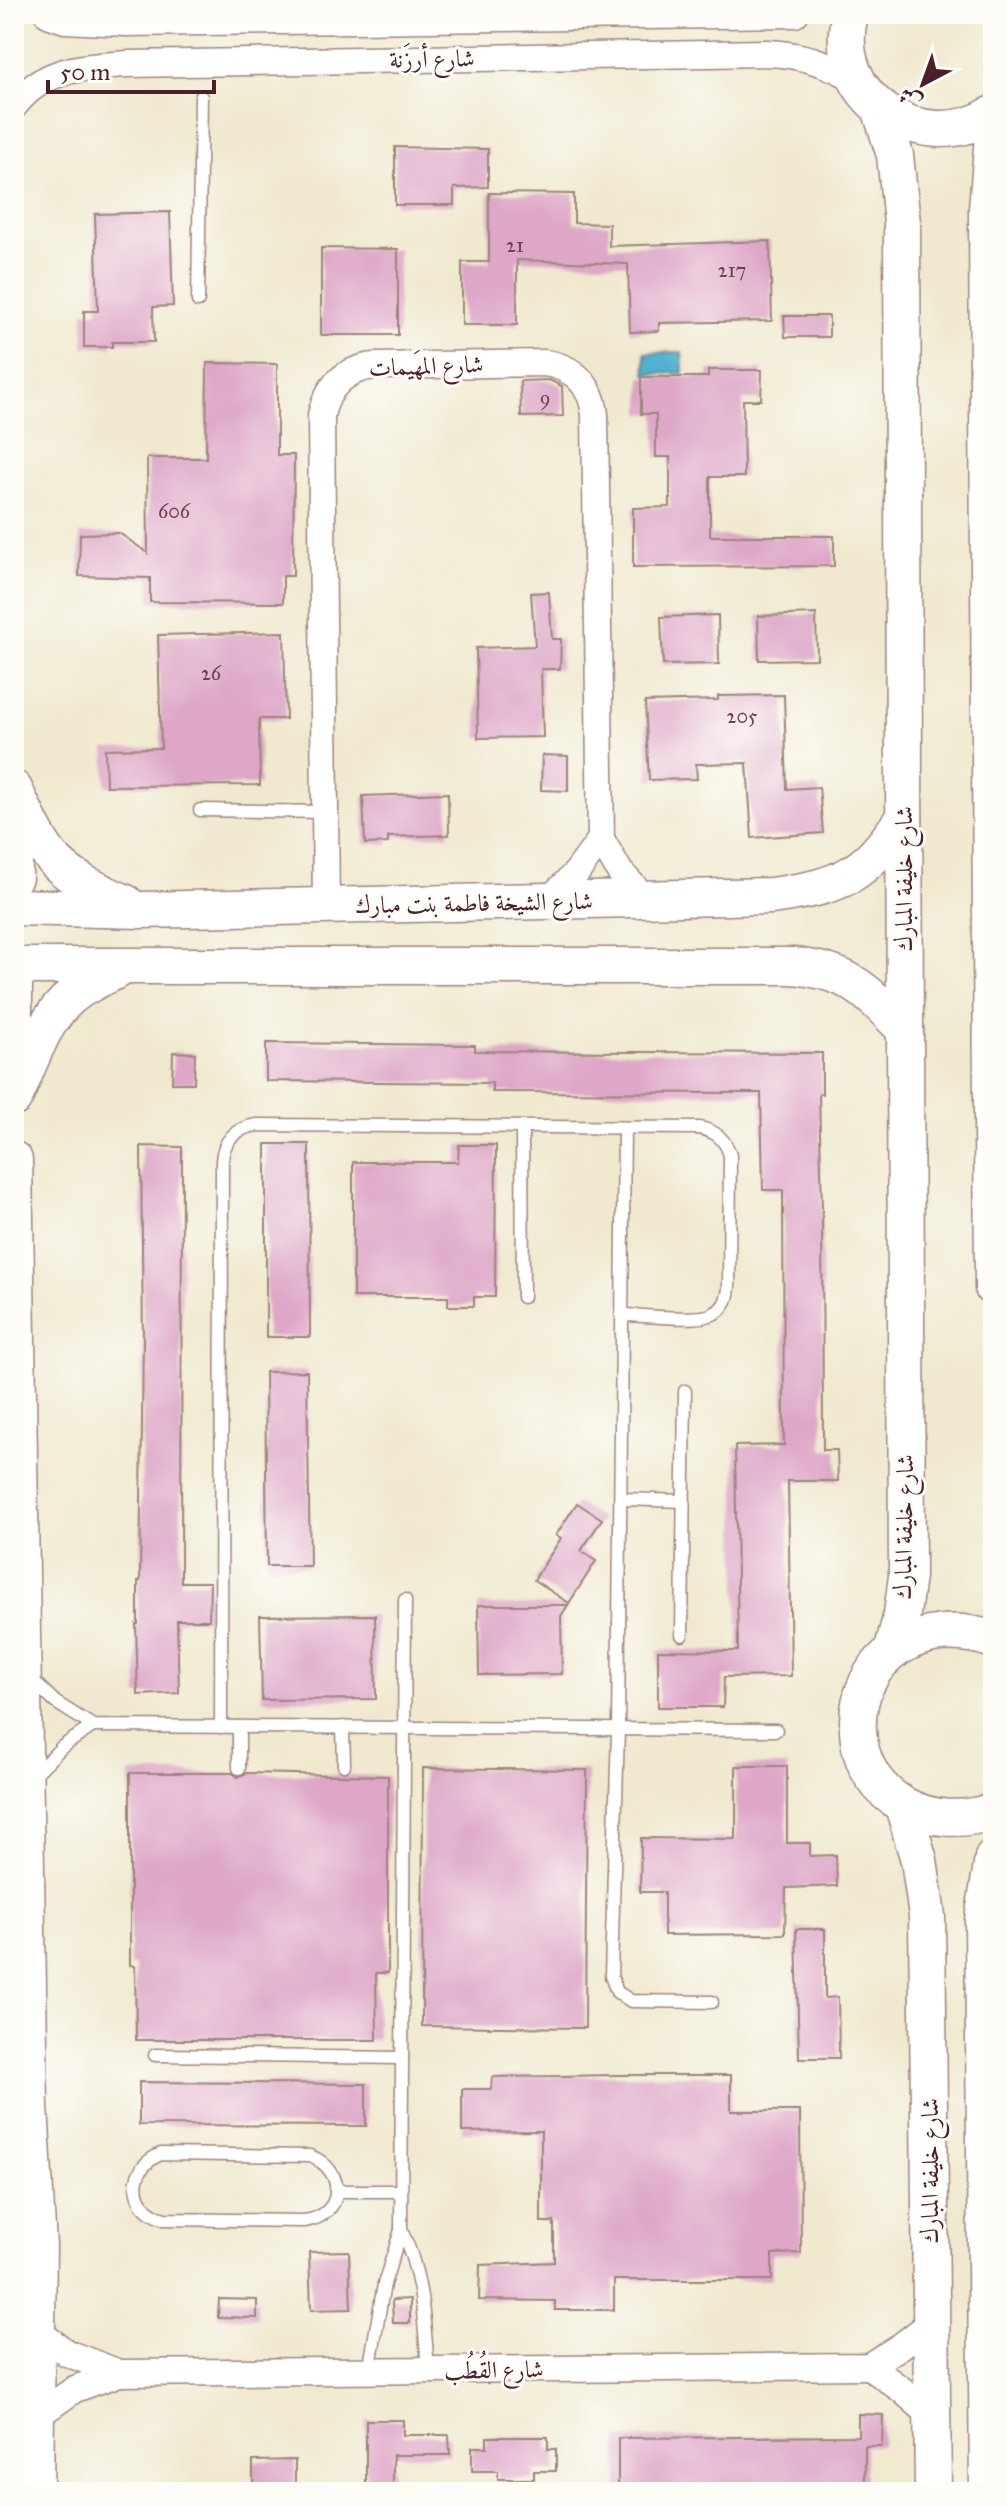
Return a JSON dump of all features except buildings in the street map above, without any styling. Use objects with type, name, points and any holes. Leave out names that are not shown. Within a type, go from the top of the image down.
[{"type":"main road","points":[[850,14],[847,42],[857,80],[880,108],[898,120],[938,131],[969,126],[993,114]]},
{"type":"main road","name":"شارع خليفة المبارك","points":[[880,108],[895,155],[902,204],[907,1576],[902,1614],[892,1652]]},
{"type":"main road","points":[[993,135],[987,209],[993,1288]]},
{"type":"main road","points":[[14,789],[40,843],[56,864],[88,887],[142,910]]},
{"type":"main road","name":"شارع الشيخة فاطمة بنت مبارك","points":[[14,907],[142,910],[771,896],[839,882],[870,862],[883,849],[904,817]]},
{"type":"main road","points":[[14,859],[14,877]]},
{"type":"main road","points":[[14,966],[802,967],[831,972],[848,979],[864,989],[905,1030]]},
{"type":"main road","points":[[14,1098],[50,1019],[85,986],[126,966]]},
{"type":"main road","points":[[14,979],[14,1031]]},
{"type":"main road","points":[[14,1160],[30,2106],[38,2246],[35,2492]]},
{"type":"main road","points":[[993,1640],[972,1632],[951,1630],[909,1640],[876,1668],[865,1688],[859,1709],[858,1732],[872,1774],[886,1792],[903,1806],[924,1815],[947,1819],[970,1818],[993,1811]]},
{"type":"main road","name":"شارع خليفة المبارك","points":[[903,1806],[919,1860],[927,1916],[933,2492]]},
{"type":"main road","points":[[990,2490],[983,1920],[993,1858]]},
{"type":"main road","points":[[14,2215],[30,2106]]},
{"type":"street","name":"شارع أرزَنة","points":[[48,14],[65,20],[795,14]]},
{"type":"street","points":[[127,64],[135,20]]},
{"type":"street","name":"شارع أرزَنة","points":[[14,106],[33,86],[67,69],[127,64],[767,53],[805,57],[832,66],[857,80]]},
{"type":"street","name":"شارع المهَيمات","points":[[326,906],[321,415],[328,393],[343,376],[364,367],[545,363],[573,372],[587,387],[594,406],[601,839],[620,872],[646,899]]},
{"type":"street","points":[[547,902],[577,872],[601,839]]},
{"type":"street","points":[[931,2323],[869,2366],[933,2417]]},
{"type":"street","name":"شارع القُطُب","points":[[37,2331],[67,2353],[119,2373]]},
{"type":"street","name":"شارع القُطُب","points":[[37,2416],[75,2389],[119,2373],[869,2366]]},
{"type":"lane","points":[[198,301],[201,97]]},
{"type":"lane","points":[[200,810],[325,812]]},
{"type":"lane","points":[[221,1727],[222,1152],[226,1143],[239,1130],[257,1125],[699,1128],[716,1133],[730,1155],[728,1295],[722,1308],[703,1317],[622,1315]]},
{"type":"lane","points":[[522,1127],[523,1297]]},
{"type":"lane","points":[[624,1128],[618,1729],[611,1976],[613,1985],[624,1998],[631,2001],[712,2002]]},
{"type":"lane","points":[[682,1635],[685,1391]]},
{"type":"lane","points":[[621,1499],[684,1501]]},
{"type":"lane","points":[[369,2371],[384,2284],[401,2230],[405,1600]]},
{"type":"lane","points":[[22,1670],[55,1702],[93,1726],[776,1730]]},
{"type":"lane","points":[[24,1789],[62,1747],[93,1726]]},
{"type":"lane","points":[[239,1727],[239,1768]]},
{"type":"lane","points":[[343,1727],[344,1765]]},
{"type":"lane","points":[[155,2055],[402,2058]]},
{"type":"lane","points":[[161,2154],[310,2156],[327,2164],[336,2181],[336,2191],[329,2209],[314,2220],[164,2219],[146,2210],[137,2192],[136,2182],[144,2164],[161,2154]]},
{"type":"lane","points":[[336,2191],[401,2191]]},
{"type":"lane","points":[[401,2230],[421,2286],[428,2370]]},
{"type":"water","points":[[682,352],[683,373],[646,374],[645,353]]}]
